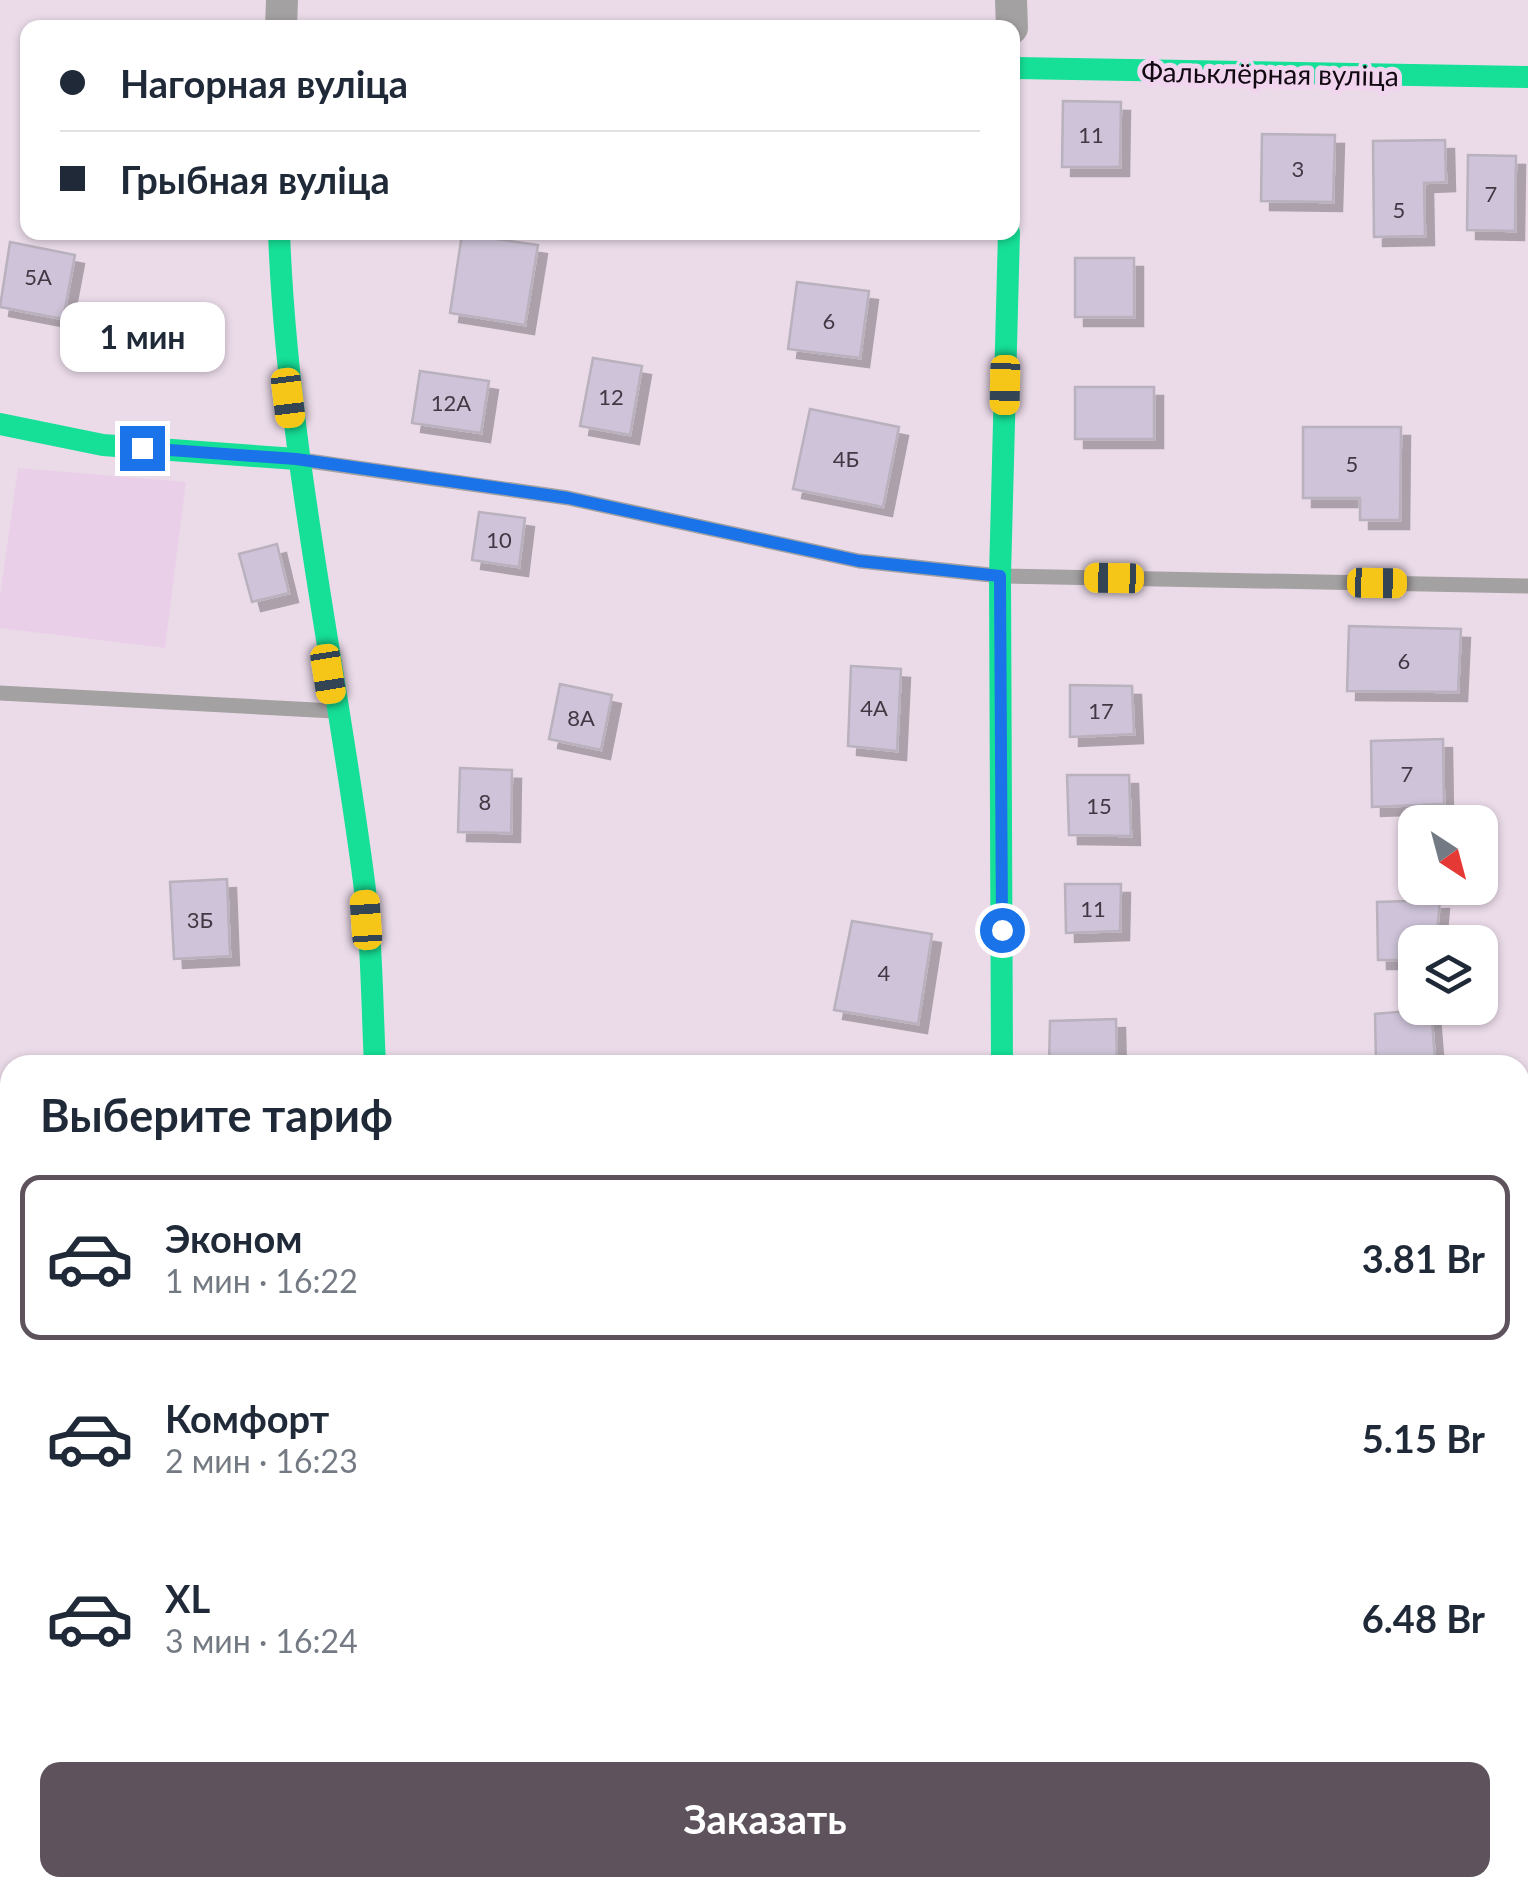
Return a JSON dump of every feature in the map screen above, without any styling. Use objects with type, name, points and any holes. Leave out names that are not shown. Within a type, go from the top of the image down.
[{"type":"street","name":"Фальклёрная вуліца","points":[[1020,68],[1528,77]]},
{"type":"street","points":[[279,240],[280,338],[334,710],[364,884],[373,1055]]},
{"type":"street","points":[[1002,1055],[1000,576],[1009,240]]},
{"type":"street","points":[[0,424],[104,445],[296,459]]},
{"type":"lane","points":[[296,459],[568,498],[859,561],[1000,576],[1528,586]]},
{"type":"lane","points":[[0,693],[334,710]]},
{"type":"shaded area","points":[[18,468],[186,482],[165,648],[0,628],[0,596]]},
{"type":"building","points":[[1063,101],[1121,102],[1120,167],[1062,167]]},
{"type":"building","points":[[1262,134],[1335,135],[1333,202],[1261,201]]},
{"type":"building","points":[[1445,140],[1446,182],[1424,183],[1425,236],[1374,237],[1373,141]]},
{"type":"building","points":[[1468,155],[1516,156],[1515,231],[1467,230]]},
{"type":"building","points":[[461,240],[538,245],[525,325],[450,313]]},
{"type":"building","points":[[10,242],[75,255],[63,319],[0,307]]},
{"type":"building","points":[[1075,258],[1134,258],[1134,317],[1075,317]]},
{"type":"building","points":[[797,282],[869,291],[860,358],[788,349]]},
{"type":"building","points":[[593,358],[642,366],[630,435],[580,426]]},
{"type":"building","points":[[420,371],[489,381],[481,433],[412,423]]},
{"type":"building","points":[[1075,387],[1154,387],[1154,439],[1075,439]]},
{"type":"building","points":[[810,409],[899,427],[883,507],[793,489]]},
{"type":"building","points":[[1303,427],[1401,427],[1400,520],[1360,520],[1360,498],[1303,498]]},
{"type":"building","points":[[479,512],[525,518],[519,567],[472,560]]},
{"type":"building","points":[[277,544],[289,593],[252,602],[239,554]]},
{"type":"building","points":[[1349,626],[1461,629],[1458,692],[1347,691]]},
{"type":"building","points":[[851,666],[901,669],[897,751],[848,746]]},
{"type":"building","points":[[560,684],[612,695],[601,750],[549,739]]},
{"type":"building","points":[[1070,685],[1132,686],[1134,734],[1070,737]]},
{"type":"building","points":[[1443,739],[1444,804],[1372,807],[1371,741]]},
{"type":"building","points":[[460,768],[512,770],[511,833],[458,832]]},
{"type":"building","points":[[1067,775],[1129,775],[1131,836],[1069,835]]},
{"type":"building","points":[[227,879],[230,956],[174,959],[170,882]]},
{"type":"building","points":[[1065,884],[1121,884],[1120,931],[1066,933]]},
{"type":"building","points":[[1377,902],[1440,905],[1438,925],[1398,925],[1398,960],[1378,960]]},
{"type":"building","points":[[852,921],[932,934],[918,1024],[834,1010]]},
{"type":"building","points":[[1398,1012],[1398,1025],[1432,1025],[1435,1055],[1376,1055],[1375,1014]]},
{"type":"building","points":[[1116,1019],[1117,1055],[1049,1055],[1050,1021]]},
{"type":"traffic: fast","points":[[1020,68],[1528,77]]},
{"type":"traffic: fast","points":[[279,240],[302,477],[367,905],[375,1055]]},
{"type":"traffic: fast","points":[[1002,1055],[1000,576],[1009,240]]},
{"type":"traffic: fast","points":[[0,424],[103,445],[296,459]]},
{"type":"route","points":[[142,448],[296,459],[568,498],[859,561],[1000,576],[1002,930]]}]
